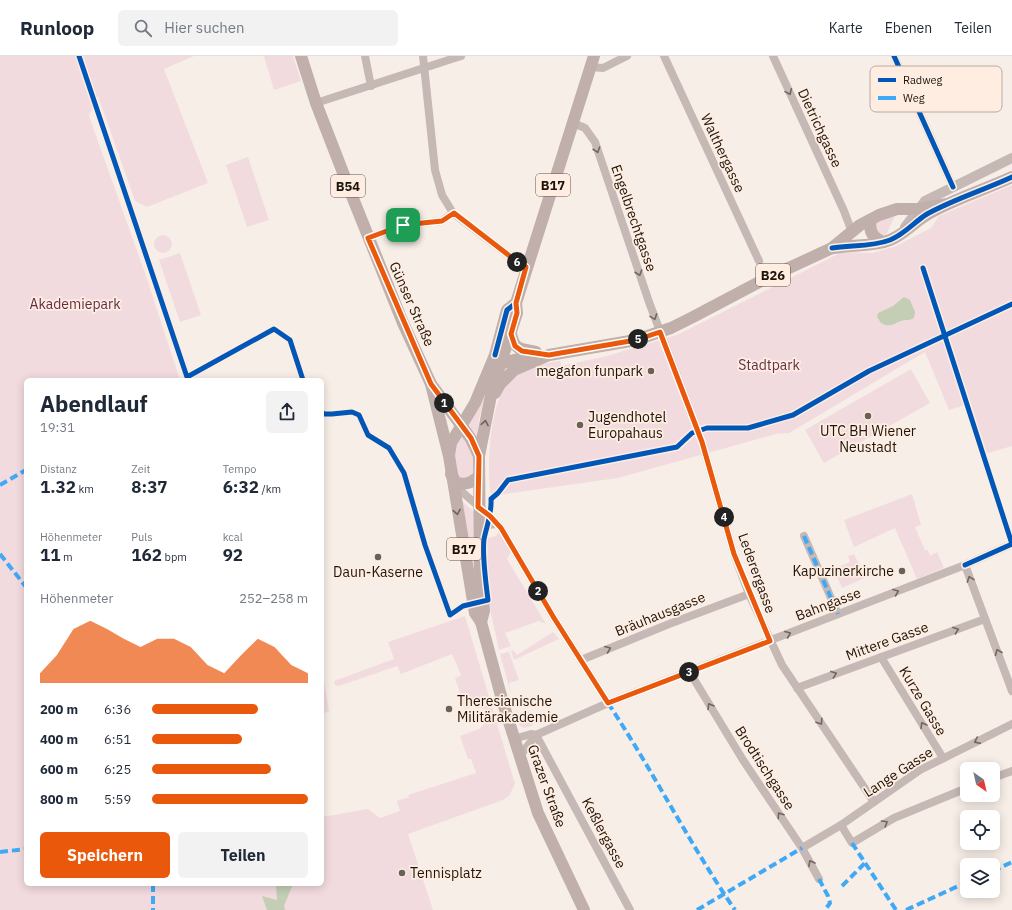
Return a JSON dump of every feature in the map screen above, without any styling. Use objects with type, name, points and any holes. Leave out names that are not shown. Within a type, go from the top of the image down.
[{"type":"main road","name":"Günser Straße","points":[[301,56],[316,103],[368,238],[431,384]]},
{"type":"main road","name":"B17","points":[[498,359],[511,334],[517,313],[516,303],[526,267],[592,62]]},
{"type":"main road","name":"B26","points":[[832,248],[883,242],[901,234],[920,219],[946,204],[1012,177]]},
{"type":"main road","name":"B26","points":[[488,373],[498,359],[544,354],[636,340],[660,332],[693,318],[771,276],[832,248],[879,214],[893,210],[919,209],[946,204]]},
{"type":"main road","points":[[863,226],[877,240],[883,242]]},
{"type":"main road","name":"B17","points":[[479,456],[507,310],[516,303]]},
{"type":"main road","name":"B26","points":[[511,334],[515,346],[522,351],[544,354]]},
{"type":"main road","name":"B26","points":[[491,398],[500,384],[514,370],[544,354]]},
{"type":"main road","points":[[498,359],[510,369],[514,370]]},
{"type":"main road","name":"B17","points":[[448,456],[451,443],[475,404],[488,373]]},
{"type":"main road","name":"B54","points":[[431,384],[461,426]]},
{"type":"main road","name":"B54","points":[[431,384],[448,456]]},
{"type":"main road","points":[[446,405],[457,410],[466,409],[475,404]]},
{"type":"main road","points":[[461,426],[471,438],[479,456]]},
{"type":"main road","name":"Grazer Straße","points":[[448,456],[454,478],[475,613],[481,622],[489,656],[538,814],[584,910]]},
{"type":"main road","name":"Grazer Straße","points":[[479,456],[478,507],[480,570],[484,610],[481,622]]},
{"type":"main road","points":[[454,478],[471,483],[479,476]]},
{"type":"street","points":[[365,56],[371,86]]},
{"type":"street","points":[[423,56],[435,170],[442,195],[454,213],[520,264],[526,267]]},
{"type":"street","points":[[316,103],[461,56]]},
{"type":"street","points":[[592,62],[603,68],[627,56]]},
{"type":"street","name":"Walthergasse","points":[[664,56],[759,261]]},
{"type":"street","name":"Dietrichgasse","points":[[773,56],[844,211],[863,226]]},
{"type":"street","points":[[894,56],[899,66]]},
{"type":"street","points":[[919,112],[953,187]]},
{"type":"street","name":"Engelbrechtgasse","points":[[573,123],[585,128],[595,142],[660,332]]},
{"type":"street","points":[[901,234],[903,229],[925,201],[1012,158]]},
{"type":"street","points":[[368,238],[403,225],[442,221],[454,213]]},
{"type":"street","name":"Lederergasse","points":[[660,332],[702,442],[734,554],[749,594],[770,641],[797,688],[874,802]]},
{"type":"street","points":[[454,478],[462,492],[490,516],[501,528],[608,703]]},
{"type":"street","points":[[480,534],[488,525],[496,524]]},
{"type":"street","points":[[804,536],[838,614]]},
{"type":"street","name":"Bahngasse","points":[[536,735],[608,703],[965,565],[1012,544]]},
{"type":"street","points":[[965,565],[1012,690]]},
{"type":"street","name":"Bräuhausgasse","points":[[581,660],[688,616],[749,594]]},
{"type":"street","name":"Mittere Gasse","points":[[797,688],[985,619]]},
{"type":"street","name":"Kurze Gasse","points":[[881,657],[943,758]]},
{"type":"street","name":"Brodtischgasse","points":[[689,671],[743,760],[802,848],[819,879]]},
{"type":"street","name":"Lange Gasse","points":[[802,848],[841,825],[920,770],[1012,724]]},
{"type":"street","points":[[514,739],[531,734],[536,735]]},
{"type":"street","points":[[519,756],[536,735]]},
{"type":"street","name":"Keßlergasse","points":[[536,735],[630,910]]},
{"type":"street","points":[[1000,775],[1012,771]]},
{"type":"street","points":[[841,825],[852,843],[894,818],[960,791]]},
{"type":"green space","name":"Akademiepark","points":[[0,56],[194,56],[164,69],[208,183],[147,207],[135,201],[98,96],[89,116],[146,276],[179,378],[24,378],[24,886],[324,886],[324,817],[368,809],[380,818],[400,811],[397,801],[409,797],[408,795],[476,773],[471,759],[468,759],[460,736],[479,729],[488,720],[485,709],[472,707],[465,709],[455,678],[461,675],[452,654],[401,674],[397,666],[339,686],[335,685],[334,681],[394,659],[388,642],[465,616],[515,784],[509,796],[503,800],[408,834],[433,910],[0,910]]},
{"type":"green space","points":[[264,56],[293,56],[301,81],[274,90]]},
{"type":"green space","points":[[248,157],[269,220],[247,227],[226,165]]},
{"type":"green space","name":"Stadtpark","points":[[1012,185],[1012,446],[985,454],[971,403],[949,410],[925,352],[789,433],[776,434],[618,478],[491,496],[489,468],[495,413],[500,397],[507,383],[516,374],[526,369],[543,364],[560,361],[562,366],[607,356],[677,335],[842,252],[872,253],[894,247],[931,228],[939,216]]},
{"type":"green space","points":[[894,214],[894,218],[885,237],[880,235],[875,228],[876,223]]},
{"type":"green space","points":[[159,235],[167,235],[172,240],[170,251],[167,253],[159,253],[154,248],[154,240]]},
{"type":"green space","points":[[180,253],[201,315],[180,322],[159,260]]},
{"type":"green space","name":"UTC BH Wiener Neustadt","points":[[911,369],[930,403],[824,463],[805,430]]},
{"type":"green space","points":[[492,374],[479,419],[477,438],[466,427]]},
{"type":"green space","points":[[461,426],[468,435],[479,476],[456,483],[451,443]]},
{"type":"green space","points":[[912,494],[921,525],[915,527],[925,550],[928,550],[930,556],[937,552],[944,568],[917,579],[895,528],[854,547],[844,520]]},
{"type":"green space","points":[[462,501],[474,512],[478,599]]},
{"type":"green space","points":[[501,528],[513,548],[507,559],[546,624],[539,621],[505,633],[511,646],[499,650],[488,600],[484,539],[496,536]]},
{"type":"green space","points":[[854,554],[861,568],[868,567],[872,575],[842,588],[834,569],[850,562],[848,556]]},
{"type":"green space","points":[[553,632],[559,639],[514,660],[511,651],[513,650],[517,655]]},
{"type":"green space","points":[[509,652],[519,680],[509,683],[511,694],[500,654]]},
{"type":"green space","points":[[324,681],[329,711],[324,713]]},
{"type":"green space","points":[[514,705],[518,715],[529,711],[533,723],[532,726],[523,728],[520,726]]},
{"type":"shaded area","points":[[904,297],[910,300],[915,312],[914,318],[889,325],[881,323],[877,317],[878,313],[893,306]]},
{"type":"shaded area","points":[[276,886],[292,886],[284,906],[285,910],[267,910],[262,896],[277,900]]},
{"type":"marked path","points":[[0,485],[24,471]]},
{"type":"marked path","points":[[804,536],[838,614]]},
{"type":"marked path","points":[[0,554],[24,584]]},
{"type":"marked path","points":[[608,703],[702,859],[735,910]]},
{"type":"marked path","points":[[852,843],[896,910]]},
{"type":"marked path","points":[[697,910],[802,848]]},
{"type":"marked path","points":[[0,852],[24,849]]},
{"type":"marked path","points":[[1000,868],[1012,862]]},
{"type":"marked path","points":[[842,886],[865,863]]},
{"type":"marked path","points":[[819,879],[830,903],[825,910]]},
{"type":"marked path","points":[[906,910],[960,885]]},
{"type":"marked path","points":[[153,886],[153,910]]},
{"type":"cycle path","points":[[79,56],[187,377],[274,329],[290,340],[302,378]]},
{"type":"cycle path","points":[[894,56],[899,66]]},
{"type":"cycle path","points":[[919,112],[953,187]]},
{"type":"cycle path","points":[[832,248],[869,245],[890,240],[900,235],[927,214],[958,199],[1012,177]]},
{"type":"cycle path","points":[[923,268],[1012,544]]},
{"type":"cycle path","points":[[495,355],[507,310],[516,303]]},
{"type":"cycle path","points":[[324,414],[352,412],[359,415],[368,435],[389,448],[404,473],[425,545],[450,615],[463,606],[488,600],[485,578],[484,539],[490,514],[491,499],[498,493],[508,480],[677,447],[692,433],[707,428],[748,428],[793,415],[869,371],[1012,304]]},
{"type":"cycle path","points":[[965,565],[1012,544]]},
{"type":"place","name":"megafon funpark","points":[[651,371]]},
{"type":"place","name":"UTC BH Wiener Neustadt","points":[[868,416]]},
{"type":"place","name":"Jugendhotel Europahaus","points":[[580,425]]},
{"type":"place","name":"Daun-Kaserne","points":[[378,557]]},
{"type":"place","name":"Kapuzinerkirche","points":[[902,571]]},
{"type":"place","name":"Theresianische Militärakademie","points":[[449,709]]},
{"type":"place","name":"Tennisplatz","points":[[402,873]]},
{"type":"route","points":[[454,213],[520,264],[526,267],[516,303],[517,313],[511,334],[512,341],[515,346],[522,351],[530,350],[549,355],[636,340],[660,332],[702,442],[734,554],[749,594],[770,641],[608,703],[554,618],[501,528],[490,516],[478,507],[479,456],[474,443],[431,384],[380,270],[368,238],[403,225],[442,221],[454,213]]}]
